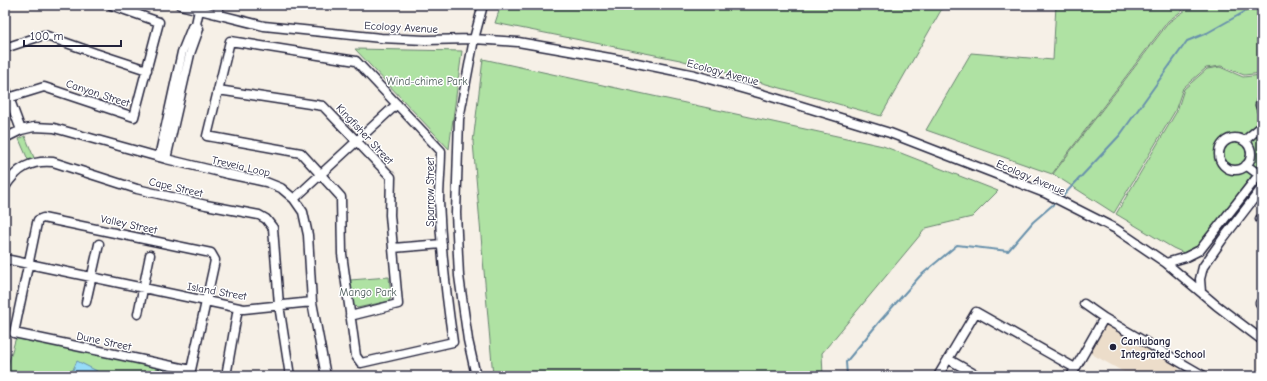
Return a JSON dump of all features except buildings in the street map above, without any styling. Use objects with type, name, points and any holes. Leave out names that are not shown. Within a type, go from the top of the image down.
[{"type":"street","name":"Canyon Street","points":[[7,99],[44,87],[134,117],[159,22],[111,5]]},
{"type":"street","name":"Ecology Avenue","points":[[183,5],[264,26],[381,38],[425,40],[474,39],[518,42],[627,61],[695,75],[904,138],[1045,193],[1116,229],[1166,263],[1262,340]]},
{"type":"street","points":[[216,14],[220,5]]},
{"type":"street","points":[[475,376],[468,340],[459,276],[456,214],[459,119],[474,39],[483,5]]},
{"type":"street","points":[[162,158],[182,52],[192,27],[196,24],[199,10]]},
{"type":"street","points":[[5,48],[44,35],[147,70]]},
{"type":"street","name":"Sparrow Street","points":[[230,41],[356,61],[441,151],[439,199],[446,295],[453,342],[361,363],[356,356],[342,254],[341,197],[301,153],[206,136],[218,90],[230,41]]},
{"type":"street","points":[[5,87],[7,99],[21,130]]},
{"type":"street","name":"Kingfisher Street","points":[[218,90],[323,106],[391,177],[390,215],[398,304],[350,316]]},
{"type":"street","points":[[1262,97],[1260,105],[1262,111]]},
{"type":"street","points":[[294,199],[397,104]]},
{"type":"street","points":[[1244,141],[1262,126]]},
{"type":"street","name":"Treveia Loop","points":[[5,138],[21,130],[34,127],[54,128],[162,158],[266,182],[281,188],[294,199],[303,212],[308,235],[312,302],[326,376]]},
{"type":"street","points":[[1235,138],[1244,141],[1248,144],[1251,152],[1246,165],[1238,169],[1229,168],[1222,162],[1219,153],[1223,144],[1235,138]]},
{"type":"street","name":"Cape Street","points":[[5,187],[11,178],[31,164],[41,161],[52,162],[137,189],[258,215],[266,219],[273,228],[278,305],[290,376]]},
{"type":"street","points":[[1166,263],[1186,258],[1200,250],[1261,174],[1246,165]]},
{"type":"street","points":[[1201,292],[1200,279],[1203,267],[1239,216],[1262,188]]},
{"type":"street","points":[[1232,210],[1239,216]]},
{"type":"street","name":"Valley Street","points":[[29,264],[37,223],[38,220],[43,218],[188,248],[211,253],[215,260],[206,302]]},
{"type":"street","points":[[1262,218],[1260,219],[1262,222]]},
{"type":"street","points":[[1213,234],[1222,240]]},
{"type":"street","points":[[86,302],[99,244]]},
{"type":"street","points":[[393,248],[442,244]]},
{"type":"street","points":[[138,314],[150,255]]},
{"type":"street","name":"Island Street","points":[[5,259],[244,309],[312,302]]},
{"type":"street","name":"Dune Street","points":[[29,264],[14,334],[191,370],[206,302]]},
{"type":"street","points":[[1084,304],[1104,318],[1204,376]]},
{"type":"street","points":[[226,376],[238,308]]},
{"type":"street","points":[[938,376],[976,312],[1075,368]]},
{"type":"street","points":[[1070,376],[1104,318]]},
{"type":"street","points":[[948,360],[978,376]]},
{"type":"street","points":[[1185,376],[1190,368]]},
{"type":"shaded area","points":[[1107,324],[1178,365],[1179,372],[1176,376],[1131,376],[1088,352],[1102,327]]},
{"type":"green space","points":[[501,5],[944,5],[881,116],[680,60],[495,23]]},
{"type":"green space","points":[[1056,5],[1190,5],[1168,21],[1052,174],[926,130],[971,53],[1053,60]]},
{"type":"green space","points":[[1193,5],[1262,5],[1262,73],[1244,75],[1221,66],[1206,68],[1183,88],[1175,111],[1114,213],[1053,174],[1169,22]]},
{"type":"green space","name":"Wind-chime Park","points":[[355,49],[462,51],[449,149]]},
{"type":"green space","points":[[483,59],[883,146],[998,191],[972,217],[926,228],[822,353],[823,376],[493,376],[473,142]]},
{"type":"green space","points":[[1220,67],[1243,77],[1262,75],[1262,162],[1198,246],[1184,253],[1116,214],[1177,111],[1184,89],[1207,69]]},
{"type":"green space","points":[[25,136],[35,160],[29,162],[19,139]]},
{"type":"green space","name":"Mango Park","points":[[389,277],[391,298],[389,301],[357,308],[353,304],[350,280]]},
{"type":"green space","points":[[16,337],[190,373],[201,376],[5,376]]},
{"type":"water","points":[[77,361],[97,371],[97,376],[70,376]]},
{"type":"waterway","points":[[1061,198],[1120,135],[1187,41],[1207,33],[1246,11],[1249,5]]},
{"type":"waterway","points":[[847,376],[846,362],[880,321],[920,276],[957,245],[1008,251],[1033,222],[1056,202]]},
{"type":"place","name":"Canlubang Integrated School","points":[[1113,347]]}]
